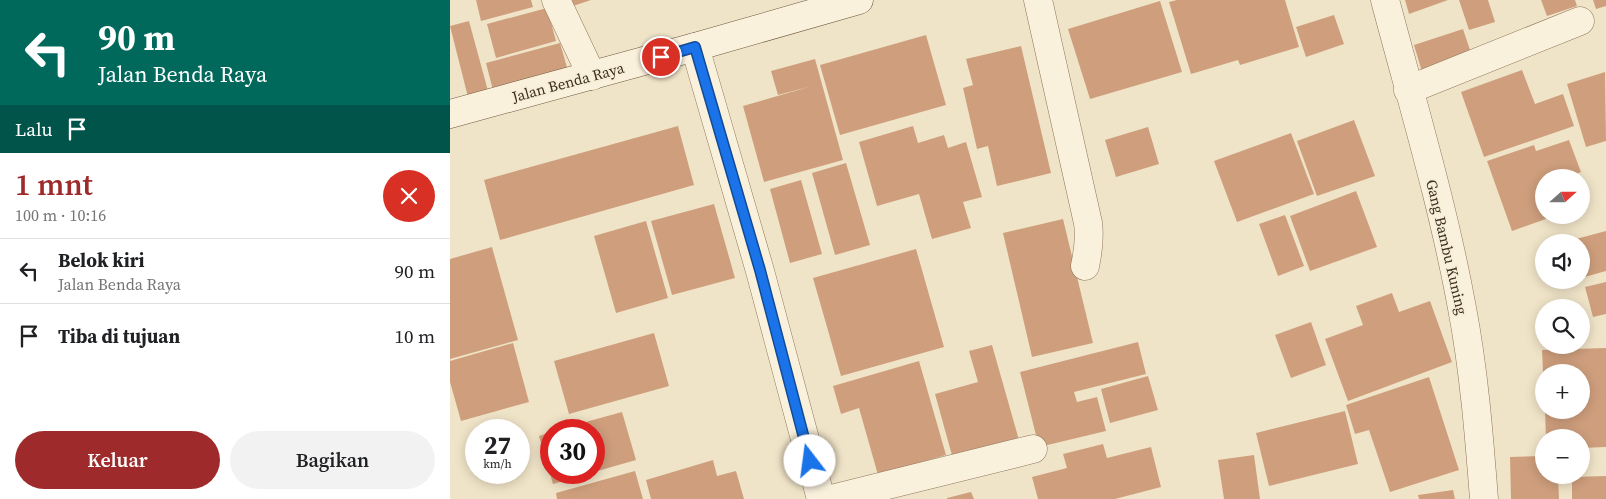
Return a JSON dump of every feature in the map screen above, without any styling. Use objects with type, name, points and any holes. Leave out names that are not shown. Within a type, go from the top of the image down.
[{"type":"street","points":[[556,0],[592,76]]},
{"type":"street","name":"Jalan Benda Raya","points":[[450,114],[592,76],[859,0]]},
{"type":"street","points":[[1038,0],[1090,232],[1085,266]]},
{"type":"street","name":"Gang Bambu Kuning","points":[[1385,0],[1443,221],[1462,307],[1474,379],[1484,499]]},
{"type":"street","points":[[1408,90],[1580,21]]},
{"type":"street","points":[[695,47],[760,270],[821,499]]},
{"type":"street","points":[[831,499],[1033,449]]},
{"type":"building","points":[[476,0],[531,0],[533,7],[481,21]]},
{"type":"building","points":[[571,0],[591,0],[573,6]]},
{"type":"building","points":[[1177,0],[1285,0],[1299,47],[1240,65],[1238,60],[1191,74],[1169,2]]},
{"type":"building","points":[[1405,0],[1448,0],[1409,14]]},
{"type":"building","points":[[1459,0],[1488,0],[1495,22],[1469,30]]},
{"type":"building","points":[[1541,0],[1575,0],[1577,6],[1547,16]]},
{"type":"building","points":[[1593,0],[1606,0],[1606,6],[1596,9]]},
{"type":"building","points":[[1160,1],[1182,72],[1090,99],[1068,29]]},
{"type":"building","points":[[547,8],[556,41],[496,58],[487,24]]},
{"type":"building","points":[[1334,15],[1344,44],[1306,57],[1296,27]]},
{"type":"building","points":[[469,21],[488,91],[468,97],[450,26]]},
{"type":"building","points":[[1463,29],[1473,59],[1423,75],[1414,45]]},
{"type":"building","points":[[926,35],[946,105],[840,135],[820,65]]},
{"type":"building","points":[[560,43],[570,78],[495,98],[486,63]]},
{"type":"building","points":[[1021,46],[1051,173],[997,186],[988,146],[977,149],[963,88],[973,85],[966,59]]},
{"type":"building","points":[[815,59],[843,160],[764,182],[743,106],[812,86],[778,95],[771,71]]},
{"type":"building","points":[[1522,70],[1535,104],[1563,94],[1574,126],[1484,157],[1461,92]]},
{"type":"building","points":[[1605,72],[1606,141],[1586,147],[1567,84]]},
{"type":"building","points":[[1354,120],[1375,176],[1317,196],[1297,141]]},
{"type":"building","points":[[678,126],[694,185],[500,240],[484,180]]},
{"type":"building","points":[[913,126],[918,143],[944,135],[948,148],[966,142],[982,197],[963,202],[971,228],[932,239],[919,194],[877,206],[859,142]]},
{"type":"building","points":[[1148,127],[1159,164],[1116,177],[1105,140]]},
{"type":"building","points":[[1291,133],[1314,194],[1237,222],[1214,161]]},
{"type":"building","points":[[1569,140],[1580,169],[1535,169],[1535,223],[1512,231],[1487,161],[1534,145],[1536,151]]},
{"type":"building","points":[[846,163],[870,245],[835,255],[812,173]]},
{"type":"building","points":[[801,180],[822,254],[790,263],[770,189]]},
{"type":"building","points":[[1356,191],[1377,247],[1310,271],[1290,216]]},
{"type":"building","points":[[714,204],[735,278],[672,295],[651,221]]},
{"type":"building","points":[[1285,215],[1304,266],[1278,276],[1259,224]]},
{"type":"building","points":[[1063,219],[1093,343],[1032,357],[1003,233]]},
{"type":"building","points":[[646,221],[668,298],[616,313],[594,236]]},
{"type":"building","points":[[1606,231],[1606,271],[1590,275],[1590,235]]},
{"type":"building","points":[[492,247],[518,340],[450,359],[450,259]]},
{"type":"building","points":[[916,249],[944,347],[841,376],[813,278]]},
{"type":"building","points":[[1606,282],[1606,314],[1593,317],[1590,299],[1588,299],[1586,289],[1590,289],[1590,286]]},
{"type":"building","points":[[1392,293],[1399,312],[1430,301],[1452,362],[1348,401],[1325,339],[1363,325],[1356,306]]},
{"type":"building","points":[[1311,322],[1326,365],[1291,378],[1275,335]]},
{"type":"building","points":[[654,333],[669,386],[569,414],[554,361]]},
{"type":"building","points":[[1138,342],[1146,374],[1074,392],[1077,402],[1097,397],[1106,431],[1039,447],[1020,372]]},
{"type":"building","points":[[513,343],[529,402],[461,421],[450,382],[450,361]]},
{"type":"building","points":[[992,345],[1019,440],[953,459],[935,394],[978,382],[969,351]]},
{"type":"building","points":[[1590,348],[1606,348],[1606,447],[1590,448],[1590,429],[1546,429],[1545,419],[1590,419],[1590,364],[1543,364],[1542,354],[1590,354]]},
{"type":"building","points":[[919,361],[946,455],[878,475],[859,408],[841,414],[833,386]]},
{"type":"building","points":[[1148,376],[1158,410],[1110,423],[1101,389]]},
{"type":"building","points":[[1429,377],[1459,470],[1390,492],[1369,430],[1355,434],[1346,405]]},
{"type":"building","points":[[1345,411],[1358,464],[1269,486],[1256,433]]},
{"type":"building","points":[[622,412],[636,460],[605,469],[605,419],[596,419]]},
{"type":"building","points":[[1103,444],[1107,458],[1151,447],[1161,487],[1115,499],[1038,499],[1032,477],[1067,468],[1063,454]]},
{"type":"building","points":[[1254,455],[1260,499],[1224,499],[1218,460]]},
{"type":"building","points":[[1535,456],[1535,484],[1558,484],[1559,499],[1511,499],[1510,457]]},
{"type":"building","points":[[713,460],[717,476],[736,471],[744,499],[651,499],[646,480]]},
{"type":"building","points":[[635,471],[643,499],[557,499],[556,493],[588,484],[605,484],[605,479]]},
{"type":"building","points":[[1590,476],[1606,476],[1606,499],[1572,499],[1572,484],[1590,484]]},
{"type":"building","points":[[1453,490],[1455,499],[1419,499],[1418,495]]},
{"type":"building","points":[[971,492],[974,499],[947,499],[947,498]]},
{"type":"route","points":[[661,57],[695,47],[760,270],[810,461]]}]
